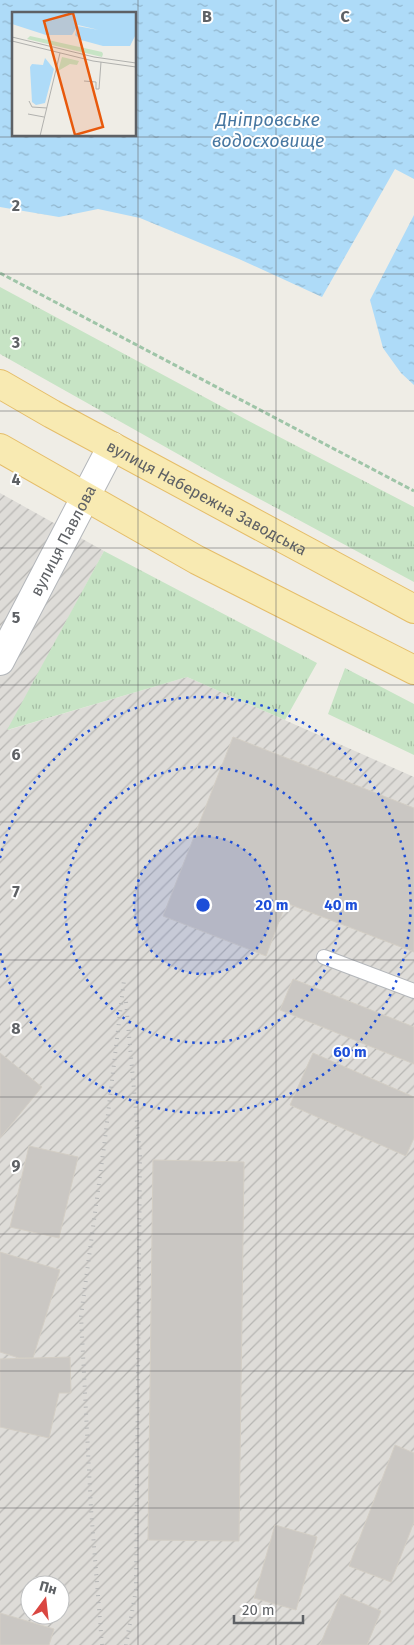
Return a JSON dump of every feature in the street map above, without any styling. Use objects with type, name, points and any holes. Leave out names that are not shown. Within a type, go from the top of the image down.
[{"type":"main road","name":"вулиця Набережна Заводська","points":[[0,384],[414,609]]},
{"type":"main road","name":"вулиця Павлова","points":[[0,661],[112,446]]},
{"type":"main road","points":[[0,448],[197,560],[414,670]]},
{"type":"lane","points":[[324,957],[414,991]]},
{"type":"path","points":[[0,273],[414,491]]},
{"type":"shaded area","points":[[0,493],[104,551],[8,730],[187,677],[414,777],[414,1645],[0,1645]]},
{"type":"green space","points":[[0,287],[245,419],[414,507],[414,582],[217,476],[0,354]]},
{"type":"green space","points":[[104,551],[317,663],[285,720],[187,677],[7,730]]},
{"type":"green space","points":[[345,668],[414,704],[414,755],[328,714]]},
{"type":"water","name":"Дніпровське водосховище","points":[[0,0],[414,0],[414,179],[395,169],[322,297],[239,259],[140,218],[98,209],[59,217],[0,207]]},
{"type":"water","points":[[414,215],[414,385],[401,373],[383,348],[370,300]]},
{"type":"building","points":[[233,737],[414,808],[414,952],[286,903],[266,956],[163,916]]},
{"type":"building","points":[[293,979],[414,1027],[414,1064],[280,1010]]},
{"type":"building","points":[[0,1053],[42,1087],[0,1138]]},
{"type":"building","points":[[313,1053],[414,1097],[414,1138],[406,1156],[290,1105]]},
{"type":"building","points":[[29,1146],[78,1157],[59,1238],[10,1227]]},
{"type":"building","points":[[153,1160],[244,1162],[239,1541],[148,1540]]},
{"type":"building","points":[[0,1252],[60,1270],[33,1358],[19,1358],[0,1352]]},
{"type":"building","points":[[70,1357],[71,1393],[59,1393],[49,1438],[0,1427],[0,1359]]},
{"type":"building","points":[[395,1445],[414,1453],[414,1522],[391,1582],[349,1566]]},
{"type":"building","points":[[275,1525],[317,1537],[296,1610],[254,1598]]},
{"type":"building","points":[[341,1594],[381,1611],[367,1645],[320,1645]]},
{"type":"building","points":[[0,1613],[20,1619],[20,1625],[40,1625],[54,1629],[49,1645],[0,1645]]},
{"type":"railway","points":[[102,1645],[91,1509],[81,1316],[124,980]]},
{"type":"railway","points":[[126,1002],[140,1156],[136,1590],[126,1645]]}]
